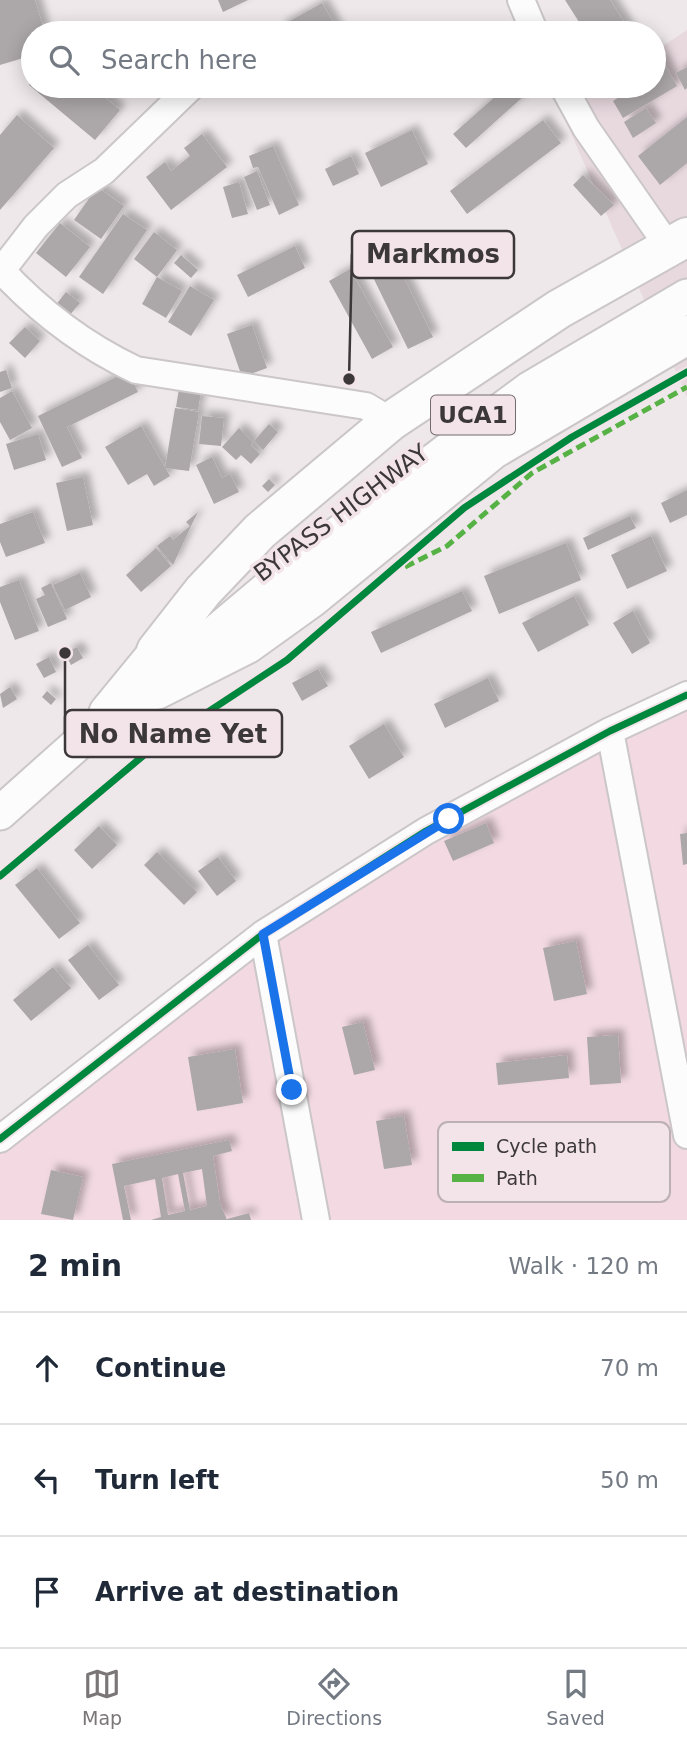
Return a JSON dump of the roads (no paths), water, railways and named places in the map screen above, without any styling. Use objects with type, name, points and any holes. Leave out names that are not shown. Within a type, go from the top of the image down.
[{"type":"highway","points":[[156,651],[203,591],[260,531],[391,421],[559,309],[678,242]]},
{"type":"highway","points":[[156,690],[247,644],[311,598],[492,450],[687,334]]},
{"type":"main road","name":"BYPASS HIGHWAY","points":[[0,813],[92,731],[156,690],[174,666],[276,570],[520,380],[586,337],[687,283]]},
{"type":"main road","name":"BYPASS HIGHWAY","points":[[92,731],[156,651],[276,570],[529,390],[687,296]]},
{"type":"street","points":[[521,0],[530,21]]},
{"type":"street","points":[[180,98],[104,172],[67,195],[43,219],[1,270],[38,307],[114,360],[136,370],[366,406],[391,421]]},
{"type":"street","points":[[570,98],[613,169],[678,242]]},
{"type":"street","points":[[0,1139],[263,934],[426,831],[610,731],[687,695]]},
{"type":"street","points":[[610,731],[687,1136]]},
{"type":"street","points":[[263,934],[316,1220]]},
{"type":"place","name":"Markmos","points":[[349,379]]},
{"type":"place","name":"No Name Yet","points":[[65,653]]}]
